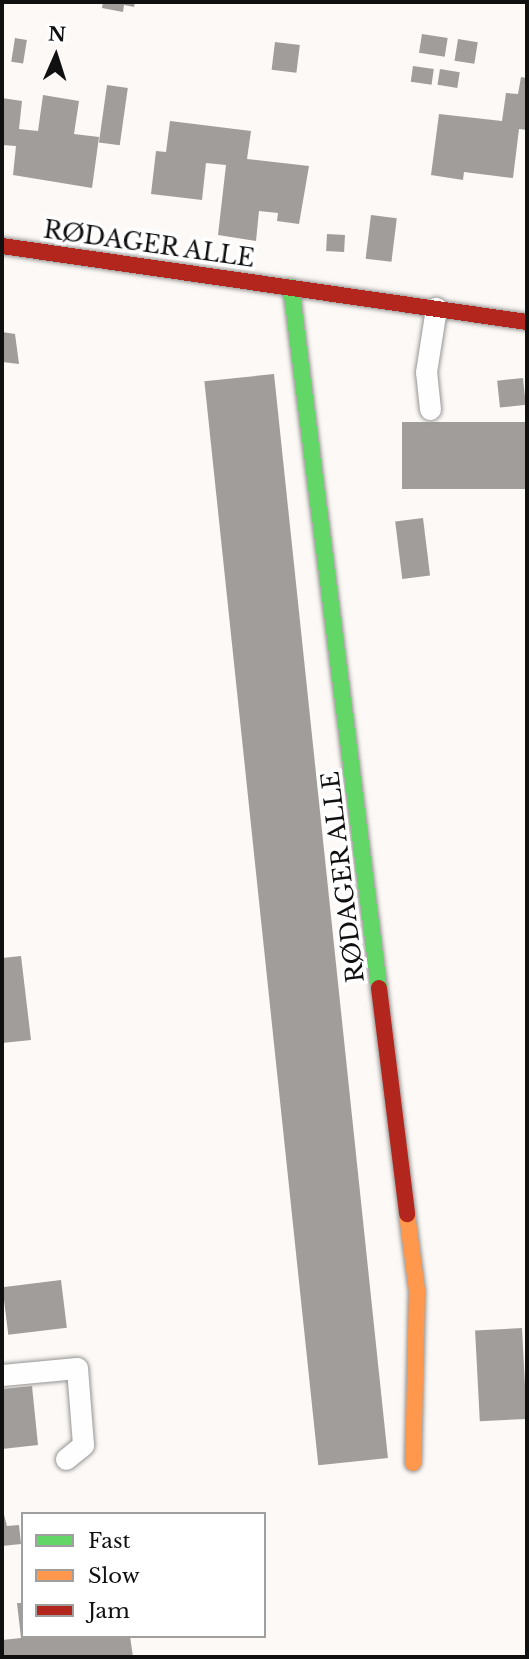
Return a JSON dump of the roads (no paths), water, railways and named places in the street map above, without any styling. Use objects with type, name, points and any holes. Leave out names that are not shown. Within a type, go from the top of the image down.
[{"type":"street","name":"RØDAGER ALLE","points":[[2,246],[527,322]]},
{"type":"street","name":"RØDAGER ALLE","points":[[291,287],[417,1291],[413,1462]]},
{"type":"lane","points":[[430,409],[426,372],[436,309]]},
{"type":"lane","points":[[2,1375],[77,1368],[83,1445],[66,1459]]}]
